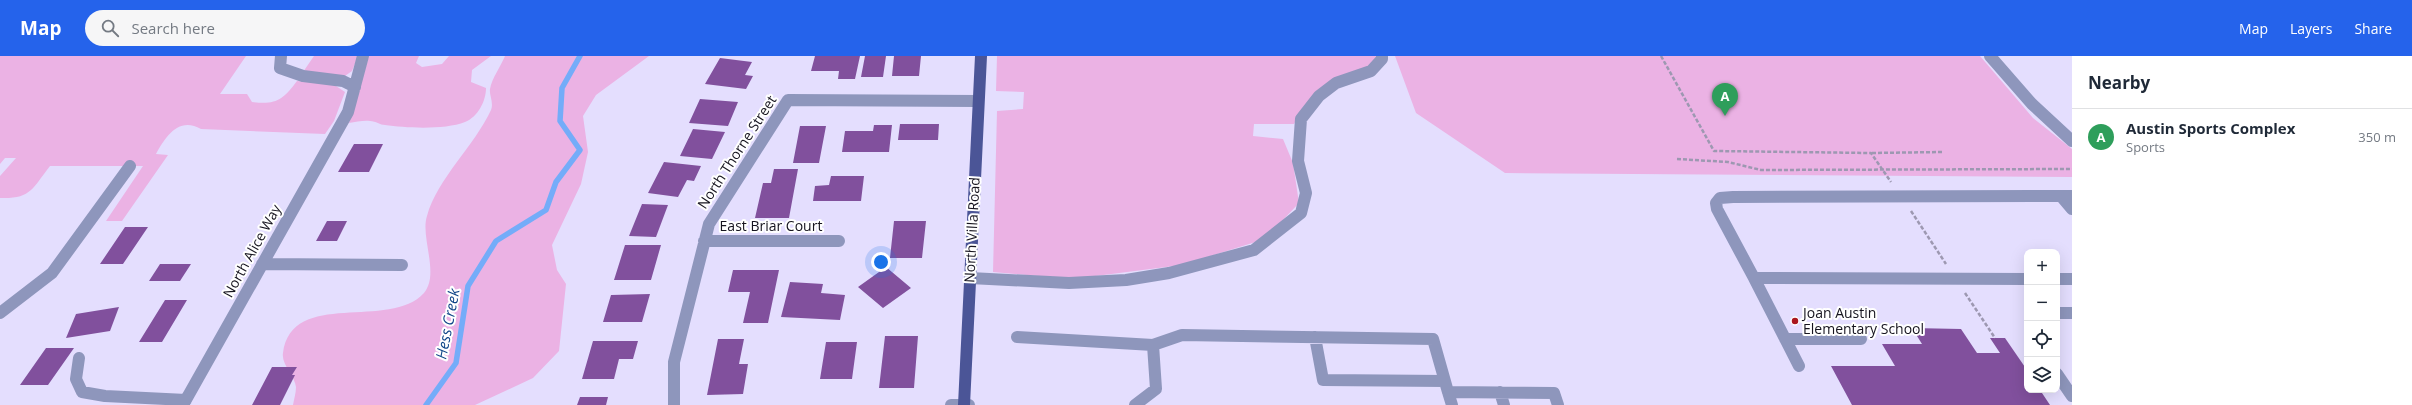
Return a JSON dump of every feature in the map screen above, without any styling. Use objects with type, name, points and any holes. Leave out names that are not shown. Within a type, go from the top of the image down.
[{"type":"main road","name":"North Villa Road","points":[[964,405],[981,56]]},
{"type":"street","points":[[281,56],[280,68],[303,76],[343,80],[355,87]]},
{"type":"street","name":"North Alice Way","points":[[185,402],[348,112],[363,56]]},
{"type":"street","points":[[970,278],[1069,283],[1126,280],[1169,273],[1254,250],[1301,213],[1306,193],[1298,161],[1301,119],[1319,96],[1336,83],[1371,72],[1382,59],[1382,56]]},
{"type":"street","points":[[1990,56],[2032,104],[2072,140]]},
{"type":"street","name":"North Thorne Street","points":[[674,405],[674,362],[704,241],[716,210],[788,100],[978,101]]},
{"type":"street","points":[[0,314],[52,274],[130,166]]},
{"type":"street","points":[[1799,366],[1717,209],[1716,203],[1720,198],[2067,196],[2072,209]]},
{"type":"street","name":"East Briar Court","points":[[704,241],[839,241]]},
{"type":"street","points":[[262,264],[402,265]]},
{"type":"street","points":[[1754,278],[2024,278]]},
{"type":"street","points":[[2060,278],[2072,278]]},
{"type":"street","points":[[2060,313],[2072,313]]},
{"type":"street","points":[[1017,337],[1153,345],[1182,335],[1433,339],[1448,393]]},
{"type":"street","points":[[1315,337],[1323,380],[1502,399],[1554,393],[1558,405]]},
{"type":"street","points":[[1785,339],[1861,339]]},
{"type":"street","points":[[1135,405],[1156,389],[1153,345]]},
{"type":"street","points":[[79,358],[76,379],[82,392],[105,396],[185,402]]},
{"type":"street","points":[[2060,378],[2072,396]]},
{"type":"street","points":[[951,405],[969,405]]},
{"type":"path","points":[[1661,56],[1714,151],[1942,152]]},
{"type":"path","points":[[1871,152],[1883,170]]},
{"type":"path","points":[[1677,159],[1728,162],[1761,170],[2072,169]]},
{"type":"path","points":[[1907,206],[1948,267]]},
{"type":"path","points":[[1962,288],[1995,338]]},
{"type":"shaded area","points":[[0,56],[246,56],[220,94],[247,94],[252,102],[273,102],[283,97],[297,81],[333,84],[345,92],[334,121],[325,134],[201,129],[186,125],[179,127],[168,136],[156,154],[168,155],[122,221],[106,221],[143,166],[50,166],[30,191],[18,197],[0,198],[0,176],[16,158],[5,158],[0,164]]},
{"type":"shaded area","points":[[314,56],[358,56],[352,71],[345,76],[303,72]]},
{"type":"shaded area","points":[[369,56],[419,56],[416,63],[422,67],[442,64],[449,56],[491,56],[472,70],[471,82],[486,88],[485,98],[480,108],[470,120],[457,125],[425,128],[383,125],[368,121],[349,123]]},
{"type":"shaded area","points":[[505,56],[649,56],[596,95],[583,116],[588,152],[581,184],[552,245],[557,270],[566,284],[559,351],[533,378],[475,405],[293,405],[296,387],[283,357],[290,333],[304,322],[323,315],[389,309],[409,304],[424,293],[430,276],[426,234],[427,216],[432,202],[447,175],[476,136],[491,110],[491,85]]},
{"type":"shaded area","points":[[997,56],[1377,56],[1369,69],[1303,107],[1294,124],[1254,124],[1253,136],[1283,139],[1293,163],[1299,203],[1265,239],[1182,265],[1072,279],[993,272],[997,111],[1023,109],[1024,92],[996,91]]},
{"type":"shaded area","points":[[1395,56],[1980,56],[2033,118],[2072,149],[2072,177],[1505,173],[1416,113]]},
{"type":"building","points":[[815,56],[860,56],[855,79],[838,79],[839,71],[811,71]]},
{"type":"building","points":[[865,56],[886,56],[883,77],[861,77]]},
{"type":"building","points":[[894,56],[921,56],[919,76],[892,76]]},
{"type":"building","points":[[720,58],[752,62],[745,75],[753,76],[746,89],[705,84]]},
{"type":"building","points":[[700,99],[738,102],[728,126],[689,123]]},
{"type":"building","points":[[900,124],[939,124],[938,140],[898,140]]},
{"type":"building","points":[[874,125],[892,125],[889,152],[842,152],[845,131],[873,131]]},
{"type":"building","points":[[800,126],[826,126],[819,163],[793,163]]},
{"type":"building","points":[[693,129],[725,132],[712,159],[680,156]]},
{"type":"building","points":[[354,144],[383,144],[369,172],[338,172]]},
{"type":"building","points":[[664,162],[701,166],[694,181],[687,180],[678,197],[648,193]]},
{"type":"building","points":[[774,169],[798,169],[789,218],[755,218],[763,183],[771,183]]},
{"type":"building","points":[[831,176],[864,176],[861,201],[813,201],[815,186],[829,185]]},
{"type":"building","points":[[642,204],[668,205],[656,237],[629,236]]},
{"type":"building","points":[[327,221],[347,221],[337,241],[316,241]]},
{"type":"building","points":[[894,221],[926,221],[922,258],[890,258]]},
{"type":"building","points":[[125,227],[148,227],[123,264],[100,264]]},
{"type":"building","points":[[625,245],[661,245],[651,280],[614,280]]},
{"type":"building","points":[[160,264],[191,264],[180,281],[149,281]]},
{"type":"building","points":[[886,267],[911,288],[883,308],[858,287]]},
{"type":"building","points":[[733,270],[779,270],[768,323],[743,323],[750,292],[728,292]]},
{"type":"building","points":[[790,282],[823,284],[821,293],[845,295],[840,320],[781,317]]},
{"type":"building","points":[[650,294],[642,322],[603,322],[611,295]]},
{"type":"building","points":[[165,300],[187,300],[162,342],[139,342]]},
{"type":"building","points":[[119,307],[110,331],[66,338],[76,314]]},
{"type":"building","points":[[1912,328],[1961,329],[1977,353],[2000,353],[1990,338],[2005,338],[2024,366],[2024,393],[2042,393],[2050,405],[1852,405],[1831,366],[1895,366],[1882,344],[1922,344]]},
{"type":"building","points":[[885,336],[918,336],[914,388],[879,388]]},
{"type":"building","points":[[718,339],[744,339],[739,364],[748,364],[743,394],[707,395]]},
{"type":"building","points":[[593,341],[638,341],[633,359],[619,359],[614,379],[582,379]]},
{"type":"building","points":[[826,342],[857,342],[852,379],[820,379]]},
{"type":"building","points":[[46,348],[74,348],[48,385],[20,385]]},
{"type":"building","points":[[272,367],[297,367],[292,375],[295,375],[280,405],[252,405]]},
{"type":"building","points":[[580,397],[608,397],[606,405],[577,405]]},
{"type":"waterway","name":"Hess Creek","points":[[426,405],[456,363],[468,286],[496,241],[546,210],[556,182],[580,150],[560,121],[562,88],[580,56]]},
{"type":"place","name":"Austin Sports Complex","points":[[1725,116]]},
{"type":"place","name":"Joan Austin Elementary School","points":[[1795,321]]}]
